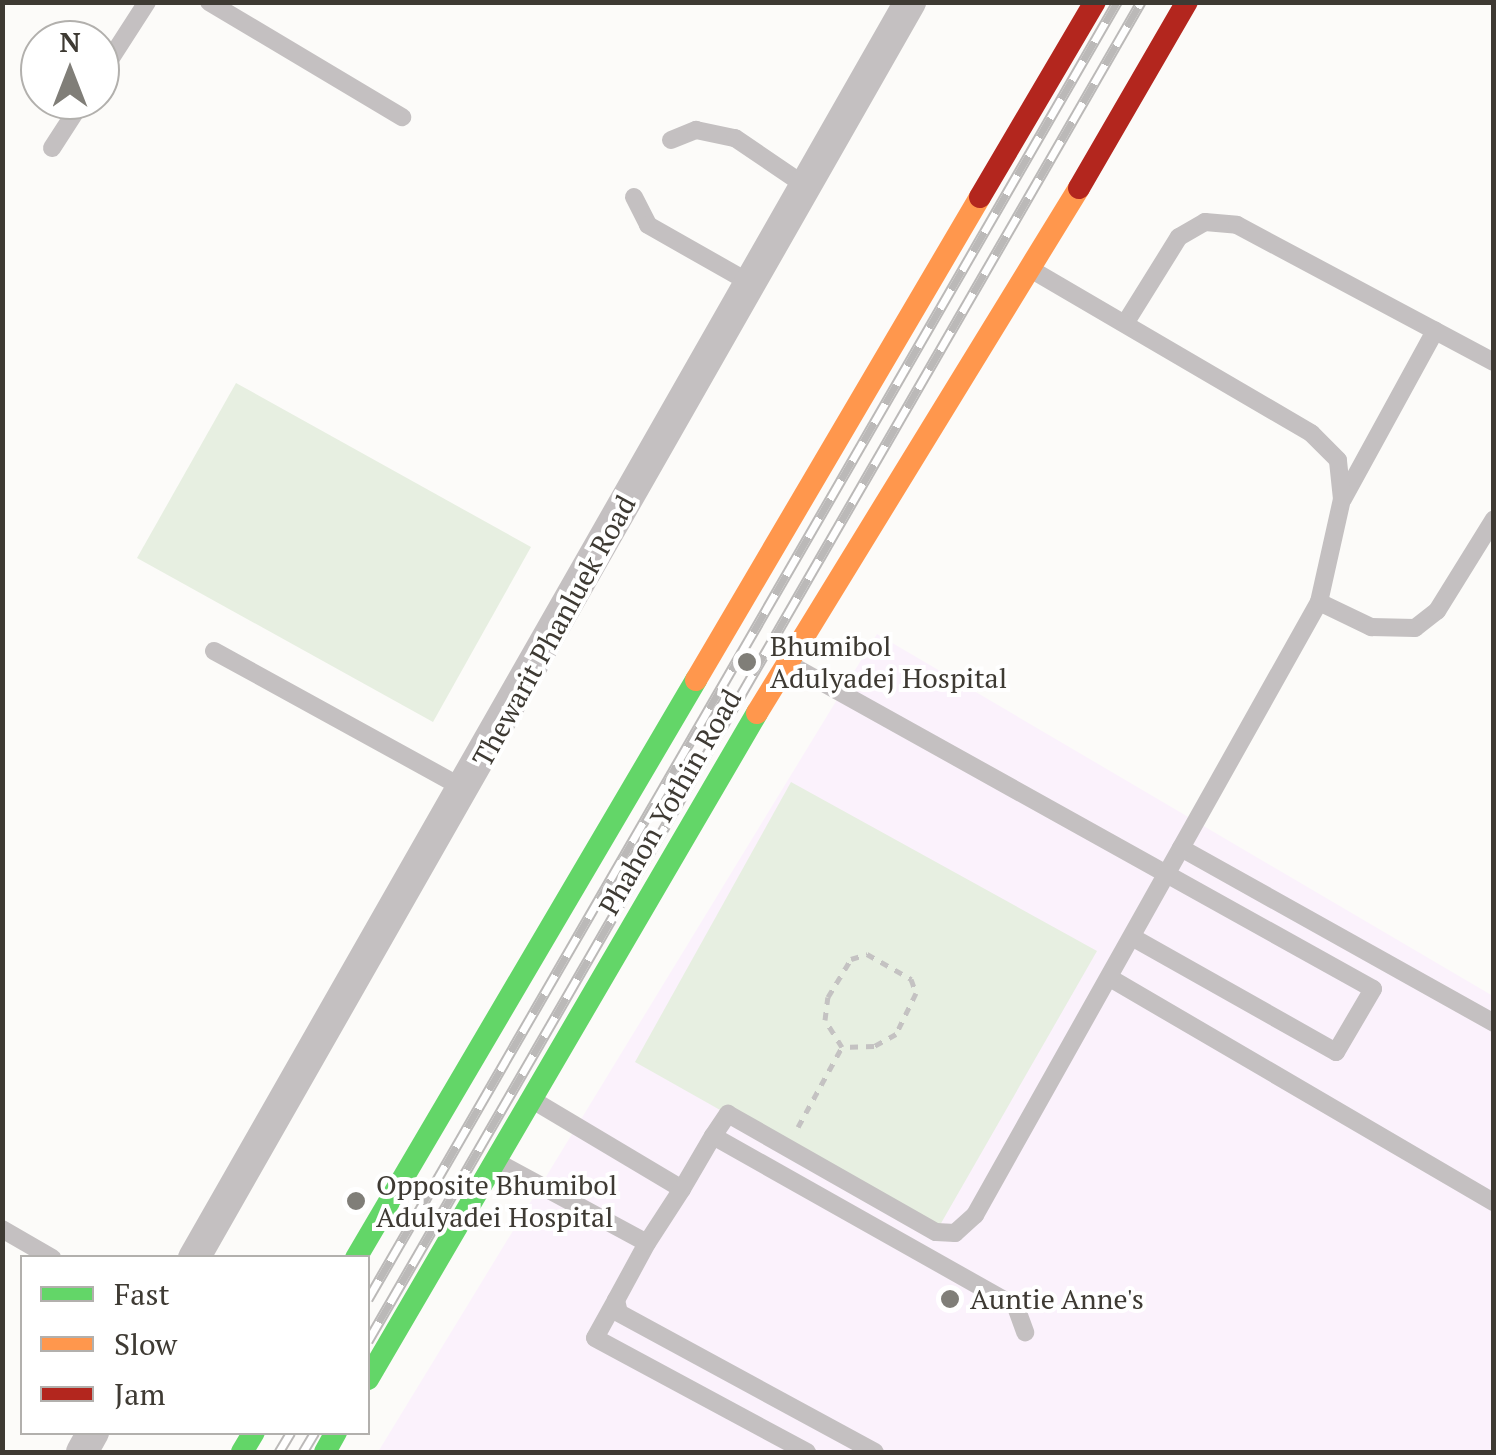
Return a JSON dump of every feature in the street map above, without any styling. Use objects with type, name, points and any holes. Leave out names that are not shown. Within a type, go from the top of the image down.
[{"type":"main road","name":"Phahon Yothin Road","points":[[358,1255],[476,1069],[1095,2]]},
{"type":"main road","name":"Phahon Yothin Road","points":[[370,1376],[495,1161],[523,1094],[1031,270],[1186,2]]},
{"type":"street","name":"Thewarit Phanluek Road","points":[[196,1255],[465,789],[910,2]]},
{"type":"lane","points":[[120,43],[147,2]]},
{"type":"lane","points":[[209,2],[402,117]]},
{"type":"lane","points":[[52,148],[71,120]]},
{"type":"lane","points":[[671,140],[696,130],[735,138],[807,187]]},
{"type":"lane","points":[[634,196],[648,226],[750,283]]},
{"type":"lane","points":[[1126,322],[1179,237],[1206,222],[1237,225],[1494,362]]},
{"type":"lane","points":[[1031,270],[1126,322],[1310,433],[1338,460],[1342,499]]},
{"type":"lane","points":[[807,1452],[595,1338],[616,1300],[728,1114],[936,1232],[955,1233],[975,1215],[1319,602],[1342,499],[1434,330]]},
{"type":"lane","points":[[1319,602],[1370,626],[1415,628],[1437,612],[1494,519]]},
{"type":"lane","points":[[214,652],[465,789]]},
{"type":"lane","points":[[786,663],[1168,871],[1372,989],[1336,1052],[1132,937]]},
{"type":"lane","points":[[1181,848],[1494,1023]]},
{"type":"lane","points":[[1110,978],[1494,1202]]},
{"type":"lane","points":[[523,1094],[682,1189]]},
{"type":"lane","points":[[713,1136],[1016,1306],[1025,1332]]},
{"type":"lane","points":[[495,1161],[648,1243]]},
{"type":"lane","points":[[2,1229],[47,1255]]},
{"type":"lane","points":[[616,1300],[618,1313],[875,1452]]},
{"type":"path","points":[[867,954],[911,979],[916,993],[896,1034],[874,1046],[842,1047],[826,1020],[828,997],[851,959],[867,954]]},
{"type":"path","points":[[786,1146],[842,1047]]},
{"type":"shaded area","points":[[236,383],[531,547],[433,722],[137,558]]},
{"type":"shaded area","name":"Bhumibol Adulyadej Hospital","points":[[877,634],[1493,996],[1493,1452],[378,1452]]},
{"type":"shaded area","points":[[791,782],[1097,951],[936,1232],[635,1062]]},
{"type":"railway","points":[[370,1296],[1117,2]]},
{"type":"railway","points":[[370,1338],[1141,2]]},
{"type":"railway","points":[[279,1452],[289,1435]]},
{"type":"railway","points":[[303,1452],[313,1435]]},
{"type":"traffic: fast","points":[[358,1255],[696,680]]},
{"type":"traffic: fast","points":[[370,1376],[757,713]]},
{"type":"traffic: fast","points":[[242,1452],[252,1435]]},
{"type":"traffic: fast","points":[[325,1452],[334,1435]]},
{"type":"traffic: slow","points":[[757,713],[1079,188]]},
{"type":"traffic: slow","points":[[696,680],[980,197]]},
{"type":"traffic: jam","points":[[980,197],[1095,2]]},
{"type":"traffic: jam","points":[[1079,188],[1187,2]]},
{"type":"place","name":"Bhumibol Adulyadej Hospital","points":[[747,662]]},
{"type":"place","name":"Opposite Bhumibol Adulyadei Hospital","points":[[356,1201]]},
{"type":"place","name":"Auntie Anne's","points":[[950,1299]]}]
